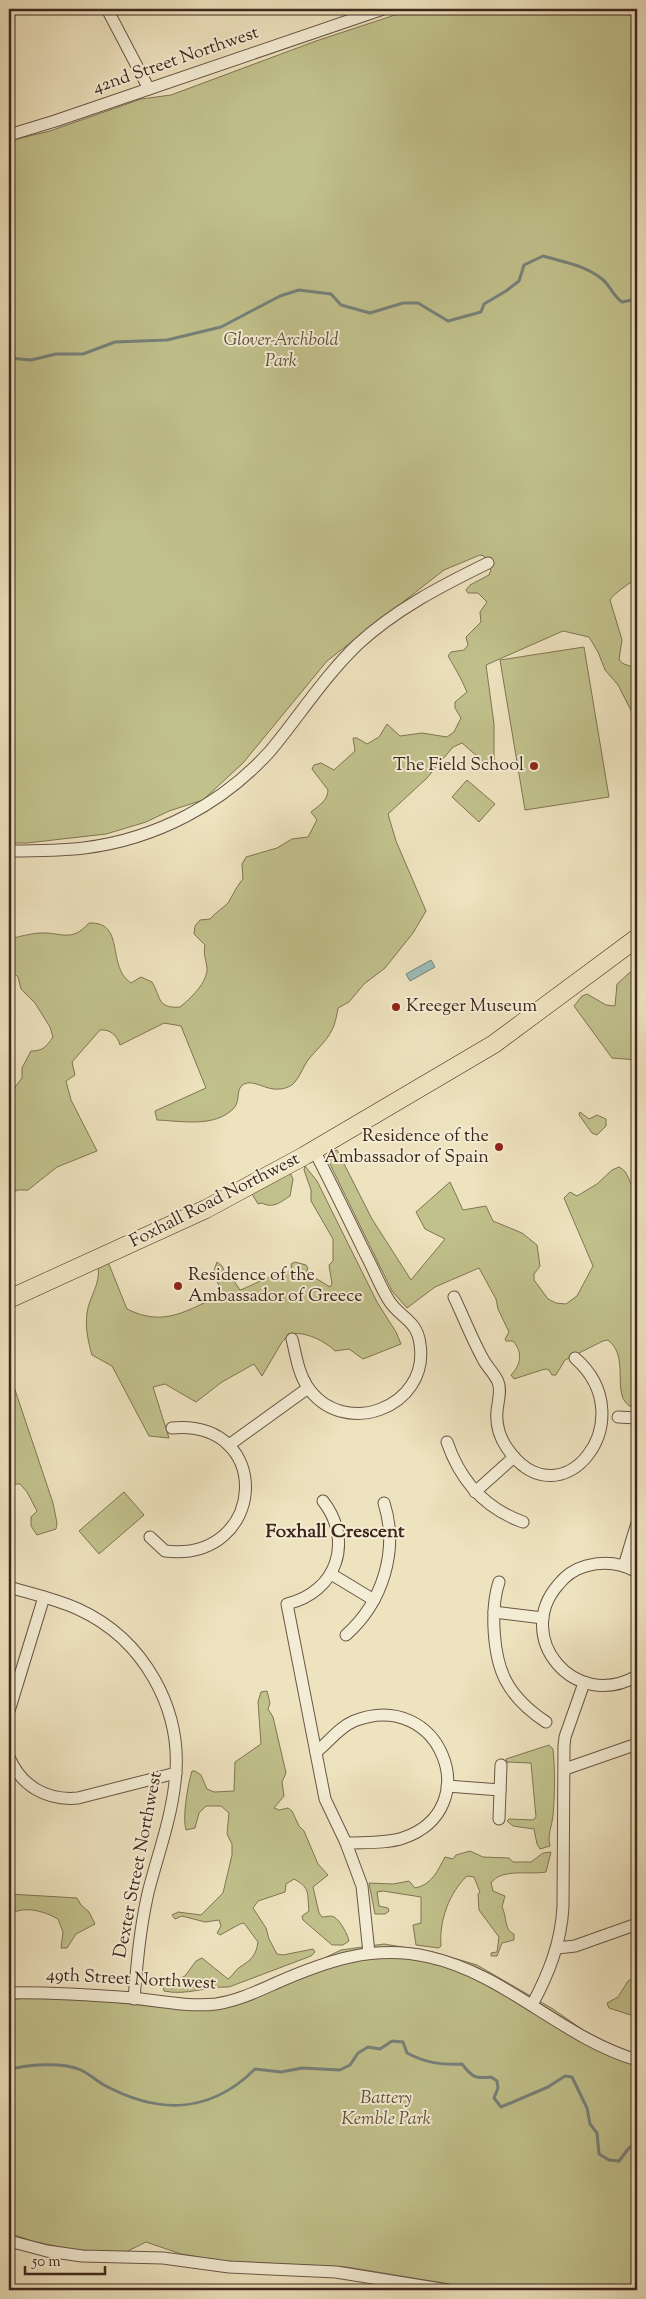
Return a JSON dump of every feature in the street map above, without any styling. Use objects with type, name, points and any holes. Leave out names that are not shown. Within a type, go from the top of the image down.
[{"type":"main road","name":"Foxhall Road Northwest","points":[[9,1299],[215,1205],[314,1150],[494,1044],[637,938]]},
{"type":"street","points":[[107,9],[149,89]]},
{"type":"street","name":"42nd Street Northwest","points":[[9,134],[55,121],[383,9]]},
{"type":"street","points":[[9,851],[70,850],[100,846],[156,830],[204,807],[223,794],[262,758],[319,686],[362,641],[417,599],[488,563]]},
{"type":"street","points":[[292,1339],[300,1373],[308,1388],[324,1404],[338,1411],[360,1414],[378,1411],[394,1402],[409,1388],[417,1373],[421,1352],[416,1330],[410,1320],[388,1299],[314,1150]]},
{"type":"street","points":[[454,1297],[480,1353],[497,1380],[500,1388],[497,1423],[503,1441],[514,1457],[532,1470],[555,1475],[579,1471],[602,1456]]},
{"type":"street","points":[[575,1358],[592,1369],[606,1384]]},
{"type":"street","points":[[229,1445],[308,1388]]},
{"type":"street","points":[[617,1417],[637,1418]]},
{"type":"street","points":[[150,1537],[162,1549],[172,1551],[207,1546],[229,1532],[242,1512],[247,1489],[241,1464],[229,1445],[204,1430],[172,1428]]},
{"type":"street","points":[[447,1442],[458,1469],[476,1492],[498,1511],[523,1522]]},
{"type":"street","points":[[476,1492],[514,1457]]},
{"type":"street","points":[[323,1501],[333,1517],[338,1535],[337,1560],[331,1574],[312,1594],[288,1604],[325,1799],[346,1843],[362,1886],[368,1953]]},
{"type":"street","points":[[346,1635],[362,1619],[374,1600],[383,1579],[391,1544],[390,1525],[384,1503]]},
{"type":"street","points":[[624,1566],[637,1523]]},
{"type":"street","points":[[637,1572],[624,1566],[599,1563],[575,1570],[554,1590],[546,1605],[543,1618],[547,1646],[554,1661],[571,1676],[584,1684],[610,1686],[637,1676]]},
{"type":"street","points":[[331,1574],[374,1600]]},
{"type":"street","points":[[499,1582],[494,1612],[495,1636],[502,1674],[521,1701],[546,1722]]},
{"type":"street","name":"Dexter Street Northwest","points":[[9,1587],[77,1608],[102,1622],[124,1640],[145,1664],[159,1688],[170,1716],[175,1741],[176,1773],[174,1791],[146,1902],[138,1949],[134,1999]]},
{"type":"street","points":[[9,1711],[44,1597]]},
{"type":"street","points":[[494,1612],[543,1618]]},
{"type":"street","points":[[532,2005],[551,1967],[557,1948],[563,1907],[565,1736],[584,1684]]},
{"type":"street","points":[[316,1752],[338,1731],[354,1722],[375,1716],[399,1717],[422,1727],[438,1746],[445,1763],[447,1786],[444,1799],[438,1811],[428,1823],[416,1832],[394,1841],[346,1843]]},
{"type":"street","points":[[564,1769],[637,1744]]},
{"type":"street","points":[[9,1757],[18,1775],[29,1785],[46,1794],[65,1798],[78,1798],[176,1773]]},
{"type":"street","points":[[499,1819],[501,1765]]},
{"type":"street","points":[[447,1786],[500,1790]]},
{"type":"street","points":[[557,1948],[575,1946],[637,1924]]},
{"type":"street","name":"49th Street Northwest","points":[[9,1993],[59,1993],[194,2004],[223,2002],[246,1996],[329,1962],[368,1953],[415,1954],[458,1965],[489,1980],[597,2043],[637,2060]]},
{"type":"street","points":[[9,2240],[47,2251],[82,2256],[163,2258],[229,2267],[320,2270],[360,2274],[447,2290]]},
{"type":"green space","name":"Glover-Archbold Park","points":[[413,9],[637,9],[637,578],[610,600],[622,640],[619,659],[622,663],[631,666],[637,674],[637,722],[618,685],[605,670],[598,652],[589,637],[563,631],[486,665],[494,724],[494,771],[462,743],[453,747],[427,778],[388,814],[396,841],[426,911],[413,933],[385,968],[364,984],[349,1002],[338,1008],[330,1034],[308,1060],[294,1083],[282,1089],[252,1083],[244,1084],[241,1086],[234,1108],[226,1114],[208,1121],[157,1120],[155,1111],[206,1088],[181,1026],[164,1023],[120,1045],[113,1033],[100,1030],[72,1062],[75,1075],[66,1081],[71,1100],[97,1151],[57,1167],[28,1190],[18,1190],[9,1194],[9,1095],[22,1078],[22,1068],[31,1051],[44,1048],[53,1037],[50,1027],[35,1003],[21,989],[18,977],[9,968],[9,940],[37,933],[71,935],[83,929],[89,923],[100,924],[108,929],[112,937],[119,967],[124,976],[131,983],[141,977],[152,982],[163,1004],[180,1007],[198,990],[207,973],[205,945],[194,934],[195,926],[200,920],[210,919],[228,903],[243,879],[242,864],[246,857],[277,848],[292,839],[308,837],[317,820],[311,812],[328,794],[328,790],[312,769],[314,765],[321,763],[334,770],[355,751],[353,738],[357,738],[367,744],[379,737],[387,724],[400,736],[422,733],[447,737],[454,732],[461,718],[455,708],[455,702],[467,692],[448,656],[451,652],[464,650],[468,645],[466,637],[481,622],[480,612],[487,602],[478,593],[468,593],[466,590],[470,585],[489,575],[491,570],[484,556],[480,555],[444,570],[327,661],[243,763],[203,800],[169,811],[146,822],[106,834],[27,843],[9,843],[9,141],[50,131],[141,99],[171,95],[316,41]]},
{"type":"green space","points":[[584,647],[609,797],[525,810],[500,660]]},
{"type":"green space","points":[[467,780],[495,804],[479,822],[452,797]]},
{"type":"green space","points":[[637,966],[637,1060],[612,1058],[574,1006],[582,996],[587,994],[606,1005],[615,1006],[617,984]]},
{"type":"green space","points":[[580,1112],[589,1119],[597,1115],[606,1119],[606,1126],[597,1135],[592,1133],[579,1115]]},
{"type":"green space","points":[[337,1150],[372,1219],[411,1280],[445,1239],[425,1229],[416,1212],[450,1182],[463,1210],[486,1206],[493,1221],[522,1233],[537,1245],[540,1266],[534,1274],[534,1280],[548,1299],[556,1303],[566,1304],[577,1296],[593,1266],[564,1198],[570,1192],[577,1196],[597,1184],[612,1170],[619,1167],[623,1169],[637,1192],[637,1409],[628,1405],[623,1398],[619,1358],[615,1348],[608,1340],[565,1360],[556,1375],[552,1375],[549,1370],[545,1369],[514,1379],[511,1375],[519,1363],[518,1350],[513,1341],[506,1341],[505,1339],[509,1332],[498,1309],[496,1299],[479,1268],[435,1287],[407,1308],[392,1291],[328,1160],[331,1153]]},
{"type":"green space","points":[[305,1166],[317,1181],[377,1302],[396,1332],[401,1344],[363,1359],[349,1349],[335,1351],[314,1338],[296,1333],[290,1334],[282,1342],[262,1376],[254,1364],[222,1382],[196,1402],[165,1384],[153,1387],[169,1438],[149,1436],[112,1366],[92,1355],[87,1334],[86,1318],[98,1279],[98,1267],[108,1262],[127,1309],[153,1317],[176,1315],[223,1294],[213,1273],[217,1262],[222,1266],[228,1279],[234,1281],[240,1290],[272,1276],[289,1272],[292,1270],[291,1264],[295,1262],[306,1265],[308,1268],[305,1276],[307,1279],[317,1279],[330,1287],[332,1284],[329,1265],[333,1261],[333,1239],[311,1201],[311,1190],[304,1170]]},
{"type":"green space","points":[[290,1173],[293,1179],[290,1196],[273,1205],[258,1204],[252,1194],[253,1192]]},
{"type":"green space","points":[[9,1363],[13,1384],[53,1503],[57,1523],[56,1529],[37,1535],[31,1526],[31,1517],[37,1511],[27,1492],[20,1484],[9,1484]]},
{"type":"green space","points":[[124,1492],[144,1515],[99,1554],[79,1531]]},
{"type":"green space","points":[[267,1691],[270,1703],[268,1709],[273,1717],[286,1773],[282,1782],[284,1796],[274,1808],[279,1810],[288,1808],[292,1811],[299,1826],[304,1831],[318,1864],[328,1875],[313,1887],[319,1913],[322,1917],[331,1916],[339,1921],[349,1941],[343,1945],[332,1945],[303,1920],[302,1916],[309,1911],[307,1892],[303,1885],[294,1879],[286,1884],[285,1892],[258,1901],[253,1908],[266,1928],[269,1939],[277,1954],[283,1955],[313,1949],[315,1952],[311,1956],[229,1987],[188,1992],[164,1991],[163,1986],[185,1976],[196,1961],[202,1958],[228,1979],[238,1968],[250,1960],[256,1951],[258,1942],[244,1923],[220,1935],[217,1933],[221,1926],[219,1920],[205,1922],[182,1916],[175,1919],[172,1915],[178,1912],[201,1915],[223,1893],[232,1855],[232,1844],[227,1834],[229,1813],[221,1806],[206,1806],[199,1813],[195,1828],[186,1830],[185,1809],[189,1784],[192,1771],[195,1771],[201,1775],[207,1789],[214,1792],[234,1791],[235,1762],[261,1744],[258,1702],[261,1692]]},
{"type":"green space","points":[[549,1745],[553,1749],[554,1757],[553,1815],[549,1834],[550,1846],[540,1849],[534,1829],[513,1826],[507,1821],[509,1819],[533,1820],[536,1817],[531,1763],[507,1762],[506,1759]]},
{"type":"green space","points":[[470,1851],[483,1857],[509,1858],[513,1862],[531,1862],[543,1853],[551,1852],[546,1872],[502,1875],[491,1883],[493,1891],[505,1896],[502,1907],[507,1927],[514,1934],[514,1940],[502,1943],[497,1956],[491,1956],[491,1953],[497,1952],[499,1937],[479,1910],[478,1894],[480,1892],[474,1877],[467,1876],[450,1899],[446,1908],[441,1946],[439,1948],[416,1945],[413,1925],[421,1923],[421,1897],[383,1891],[377,1892],[379,1906],[388,1908],[389,1911],[385,1914],[375,1914],[369,1883],[393,1884],[409,1881],[415,1888],[426,1884],[434,1876],[445,1857],[453,1859],[456,1855]]},
{"type":"green space","points":[[9,1894],[77,1898],[81,1905],[89,1912],[95,1924],[76,1934],[67,1948],[61,1948],[63,1932],[58,1919],[34,1910],[21,1910],[9,1915]]},
{"type":"green space","name":"Battery Kemble Park","points":[[384,1944],[433,1952],[477,1965],[553,2009],[583,2030],[637,2058],[637,2290],[485,2290],[347,2267],[223,2261],[181,2254],[146,2242],[126,2252],[74,2250],[32,2241],[9,2233],[9,2000],[48,1995],[159,2007],[227,2005],[341,1950]]},
{"type":"green space","points":[[632,1979],[637,1981],[637,2017],[609,2008],[607,2003],[618,1997],[628,1981]]},
{"type":"water","points":[[431,960],[435,967],[410,981],[406,974]]},
{"type":"waterway","points":[[9,358],[31,360],[56,354],[83,354],[115,342],[167,340],[221,327],[280,296],[299,290],[331,294],[341,305],[370,313],[403,303],[418,303],[448,321],[481,312],[484,304],[519,281],[524,265],[543,256],[574,264],[595,274],[605,281],[616,297],[622,302],[637,299]]},
{"type":"waterway","points":[[9,2070],[25,2066],[45,2065],[73,2067],[124,2095],[163,2105],[182,2105],[201,2102],[220,2095],[238,2084],[255,2069],[281,2072],[302,2068],[340,2070],[350,2065],[358,2053],[368,2047],[380,2049],[392,2041],[403,2042],[407,2053],[421,2059],[440,2064],[462,2064],[474,2076],[481,2078],[491,2077],[497,2081],[498,2088],[494,2098],[501,2107],[548,2087],[565,2076],[572,2077],[587,2108],[590,2124],[597,2133],[599,2154],[609,2160],[619,2161],[629,2148],[637,2143]]},
{"type":"place","name":"The Field School","points":[[534,766]]},
{"type":"place","name":"Kreeger Museum","points":[[396,1007]]},
{"type":"place","name":"Residence of the Ambassador of Spain","points":[[499,1147]]},
{"type":"place","name":"Residence of the Ambassador of Greece","points":[[178,1286]]},
{"type":"district","name":"Foxhall Crescent","points":[[335,1532]]}]
